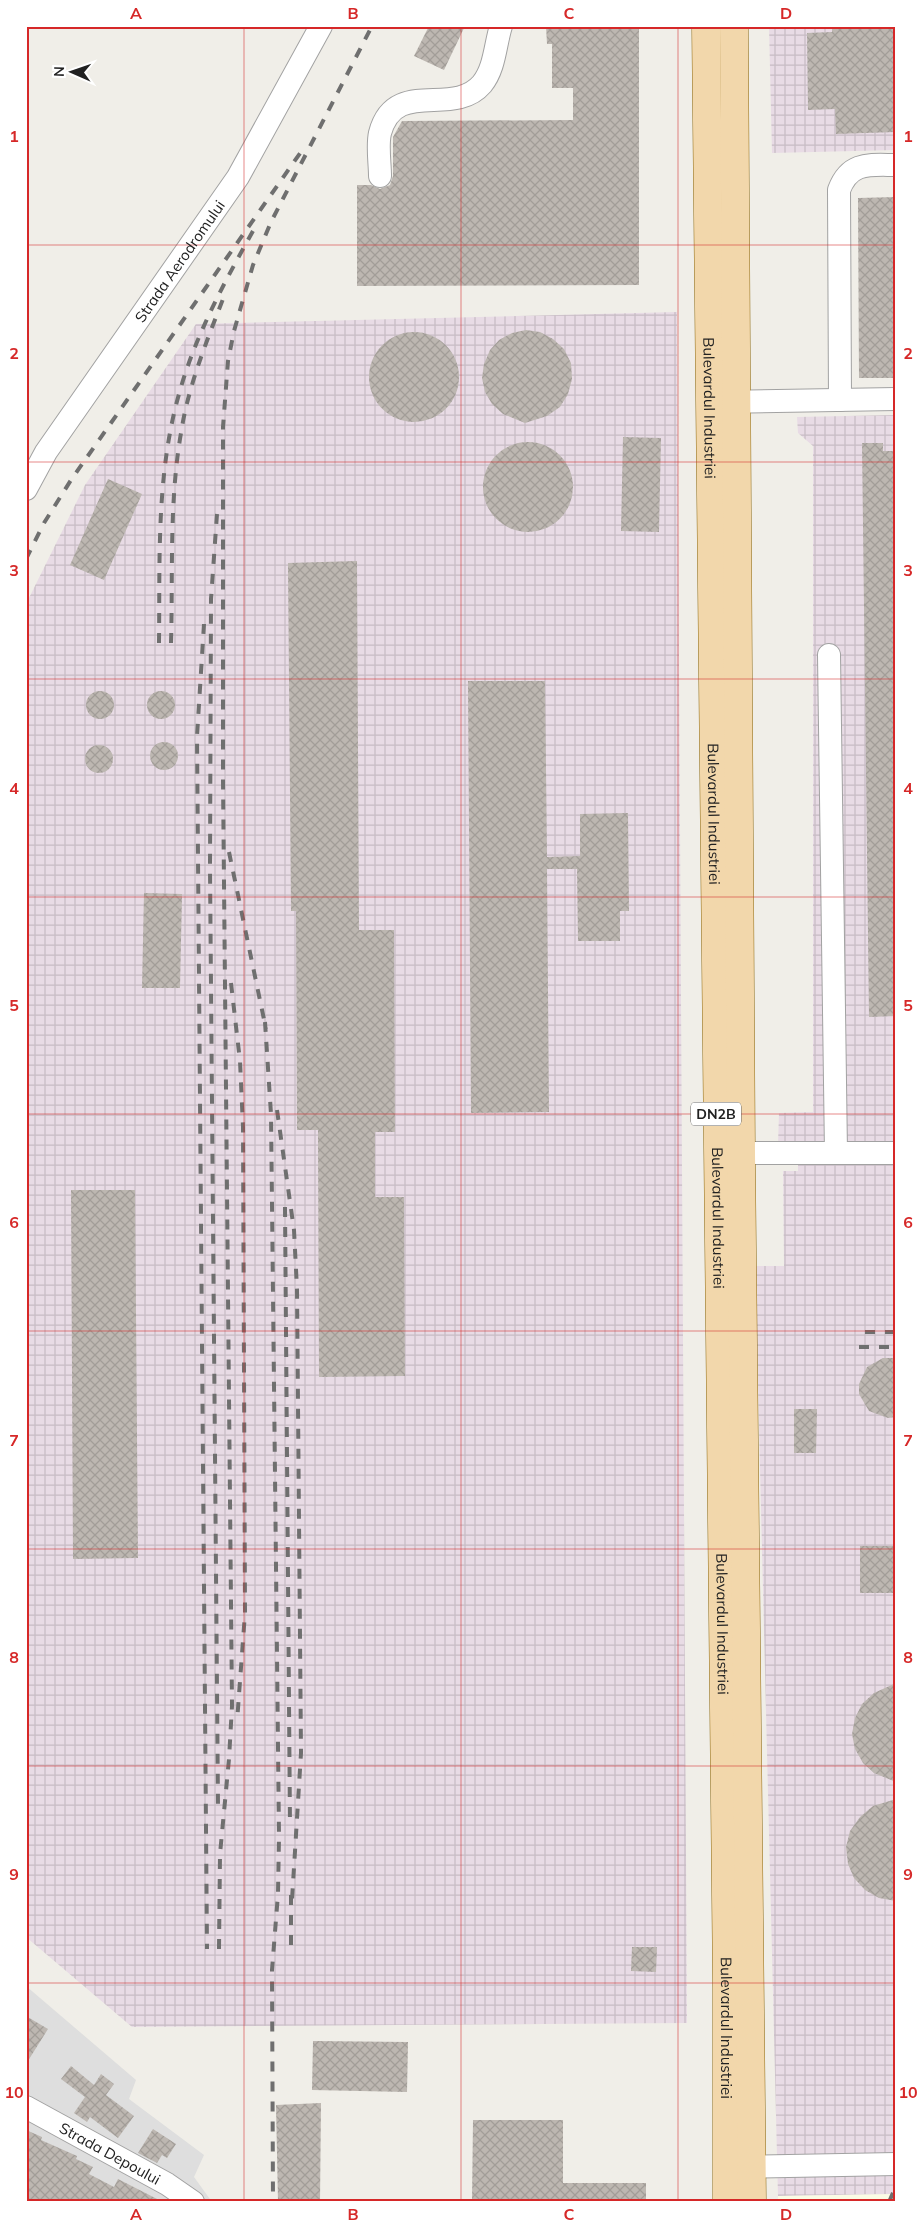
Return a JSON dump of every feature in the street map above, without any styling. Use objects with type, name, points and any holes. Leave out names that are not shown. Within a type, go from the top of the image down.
[{"type":"main road","name":"Bulevardul Industriei","points":[[706,26],[708,402],[729,1153]]},
{"type":"main road","name":"Bulevardul Industriei","points":[[734,26],[735,402],[729,1153],[739,2167],[752,2202]]},
{"type":"main road","name":"Bulevardul Industriei","points":[[726,2202],[739,2167]]},
{"type":"street","name":"Strada Aerodromului","points":[[26,489],[46,452],[238,177],[322,26]]},
{"type":"street","points":[[380,176],[380,134],[388,118],[398,106],[413,100],[466,97],[482,84],[492,65],[501,26]]},
{"type":"street","points":[[840,400],[839,190],[848,172],[858,167],[896,165]]},
{"type":"street","points":[[708,402],[896,399]]},
{"type":"street","points":[[829,655],[836,1153]]},
{"type":"street","points":[[729,1153],[896,1153]]},
{"type":"street","name":"Strada Depoului","points":[[26,2107],[167,2184],[193,2202]]},
{"type":"street","points":[[739,2167],[896,2164]]},
{"type":"shaded area","points":[[769,26],[896,26],[896,150],[772,153]]},
{"type":"shaded area","points":[[677,312],[687,2023],[132,2027],[26,1937],[26,612],[28,600],[85,485],[196,324]]},
{"type":"shaded area","points":[[896,415],[896,2194],[778,2196],[755,1266],[784,1266],[783,1171],[798,1171],[798,1145],[778,1145],[779,1113],[813,1112],[813,446],[798,433],[797,417]]},
{"type":"shaded area","points":[[26,1986],[136,2080],[129,2099],[204,2155],[194,2177],[212,2202],[26,2202]]},
{"type":"shaded area","points":[[896,2194],[896,2202],[778,2202],[778,2196]]},
{"type":"building","points":[[429,26],[465,26],[444,70],[414,56]]},
{"type":"building","points":[[546,26],[639,26],[639,285],[357,286],[357,185],[371,185],[380,189],[390,185],[393,176],[393,137],[402,121],[573,120],[573,88],[552,88],[552,44],[547,44]]},
{"type":"building","points":[[832,26],[894,26],[896,132],[836,134],[835,109],[808,110],[807,33],[832,32]]},
{"type":"building","points":[[896,197],[896,378],[859,378],[858,198]]},
{"type":"building","points":[[526,330],[540,332],[553,339],[564,349],[571,363],[572,379],[568,394],[560,407],[547,416],[525,423],[503,414],[492,404],[485,392],[482,378],[484,364],[490,350],[499,340],[512,333]]},
{"type":"building","points":[[414,332],[431,336],[446,345],[455,360],[459,377],[455,394],[446,409],[431,418],[414,422],[397,418],[382,409],[373,394],[369,377],[373,360],[382,345],[397,336]]},
{"type":"building","points":[[623,437],[661,438],[659,532],[621,531]]},
{"type":"building","points":[[528,442],[545,446],[560,455],[569,470],[573,487],[569,504],[560,519],[545,528],[528,532],[511,528],[496,519],[487,504],[483,487],[487,470],[496,455],[511,446]]},
{"type":"building","points":[[862,443],[883,443],[883,451],[896,451],[896,1016],[869,1017]]},
{"type":"building","points":[[108,479],[142,494],[104,580],[70,565]]},
{"type":"building","points":[[357,561],[359,930],[394,930],[395,1132],[375,1132],[375,1197],[404,1197],[405,1376],[319,1377],[318,1130],[297,1130],[296,911],[291,911],[288,563]]},
{"type":"building","points":[[468,681],[545,681],[547,857],[580,856],[580,814],[628,813],[629,911],[620,911],[620,941],[578,941],[577,869],[547,869],[549,1112],[471,1113]]},
{"type":"building","points":[[100,691],[110,695],[114,705],[110,715],[100,719],[90,715],[86,705],[90,695]]},
{"type":"building","points":[[161,691],[171,695],[175,705],[171,715],[161,719],[151,715],[147,705],[151,695]]},
{"type":"building","points":[[164,742],[174,746],[178,756],[174,766],[164,770],[154,766],[150,756],[154,746]]},
{"type":"building","points":[[99,745],[109,749],[113,759],[109,769],[99,773],[89,769],[85,759],[89,749]]},
{"type":"building","points":[[144,893],[182,894],[180,988],[142,988]]},
{"type":"building","points":[[71,1190],[135,1190],[138,1558],[73,1559]]},
{"type":"building","points":[[883,1358],[896,1358],[896,1417],[888,1418],[869,1411],[859,1394],[859,1384],[867,1367]]},
{"type":"building","points":[[794,1409],[817,1409],[816,1453],[794,1453]]},
{"type":"building","points":[[860,1546],[896,1546],[896,1593],[860,1593]]},
{"type":"building","points":[[896,1683],[896,1782],[874,1773],[863,1763],[855,1749],[852,1734],[855,1718],[862,1704],[874,1693]]},
{"type":"building","points":[[896,1799],[896,1901],[879,1898],[865,1890],[854,1878],[848,1864],[846,1847],[850,1831],[860,1817],[873,1806]]},
{"type":"building","points":[[632,1947],[657,1947],[656,1972],[631,1971]]},
{"type":"building","points":[[26,2016],[48,2029],[26,2064]]},
{"type":"building","points":[[313,2041],[408,2042],[407,2092],[312,2090]]},
{"type":"building","points":[[71,2066],[94,2085],[101,2074],[114,2084],[106,2095],[134,2116],[118,2138],[90,2117],[87,2122],[74,2113],[85,2097],[61,2079]]},
{"type":"building","points":[[321,2103],[320,2202],[278,2202],[276,2105]]},
{"type":"building","points":[[473,2120],[563,2120],[563,2183],[646,2183],[646,2202],[472,2202]]},
{"type":"building","points":[[153,2129],[176,2144],[167,2158],[162,2155],[157,2163],[138,2153]]},
{"type":"building","points":[[26,2130],[42,2137],[41,2140],[77,2156],[76,2159],[93,2167],[89,2174],[114,2187],[118,2179],[163,2202],[26,2202]]},
{"type":"railway","points":[[219,1949],[220,1854],[232,1706],[223,780],[223,427],[228,361],[234,331],[253,265],[271,222],[372,26]]},
{"type":"railway","points":[[26,559],[44,523],[71,480],[303,149]]},
{"type":"railway","points":[[159,643],[163,486],[166,455],[179,394],[193,351],[202,331],[221,290],[253,231]]},
{"type":"railway","points":[[171,643],[172,538],[177,459],[188,399],[223,299]]},
{"type":"railway","points":[[217,514],[211,599],[210,869],[218,1806]]},
{"type":"railway","points":[[204,624],[197,736],[207,1949]]},
{"type":"railway","points":[[229,852],[266,1029]]},
{"type":"railway","points":[[231,983],[240,1061],[243,1127],[245,1613],[237,1722]]},
{"type":"railway","points":[[265,1022],[271,1114],[279,1837],[278,1894],[272,1970],[273,2202]]},
{"type":"railway","points":[[277,1110],[294,1230],[297,1289],[301,1753],[292,1900]]},
{"type":"railway","points":[[285,1207],[290,1827]]},
{"type":"railway","points":[[865,1332],[896,1332]]},
{"type":"railway","points":[[859,1347],[896,1347]]},
{"type":"railway","points":[[291,1895],[291,1949]]},
{"type":"railway","points":[[889,2202],[896,2186]]}]
